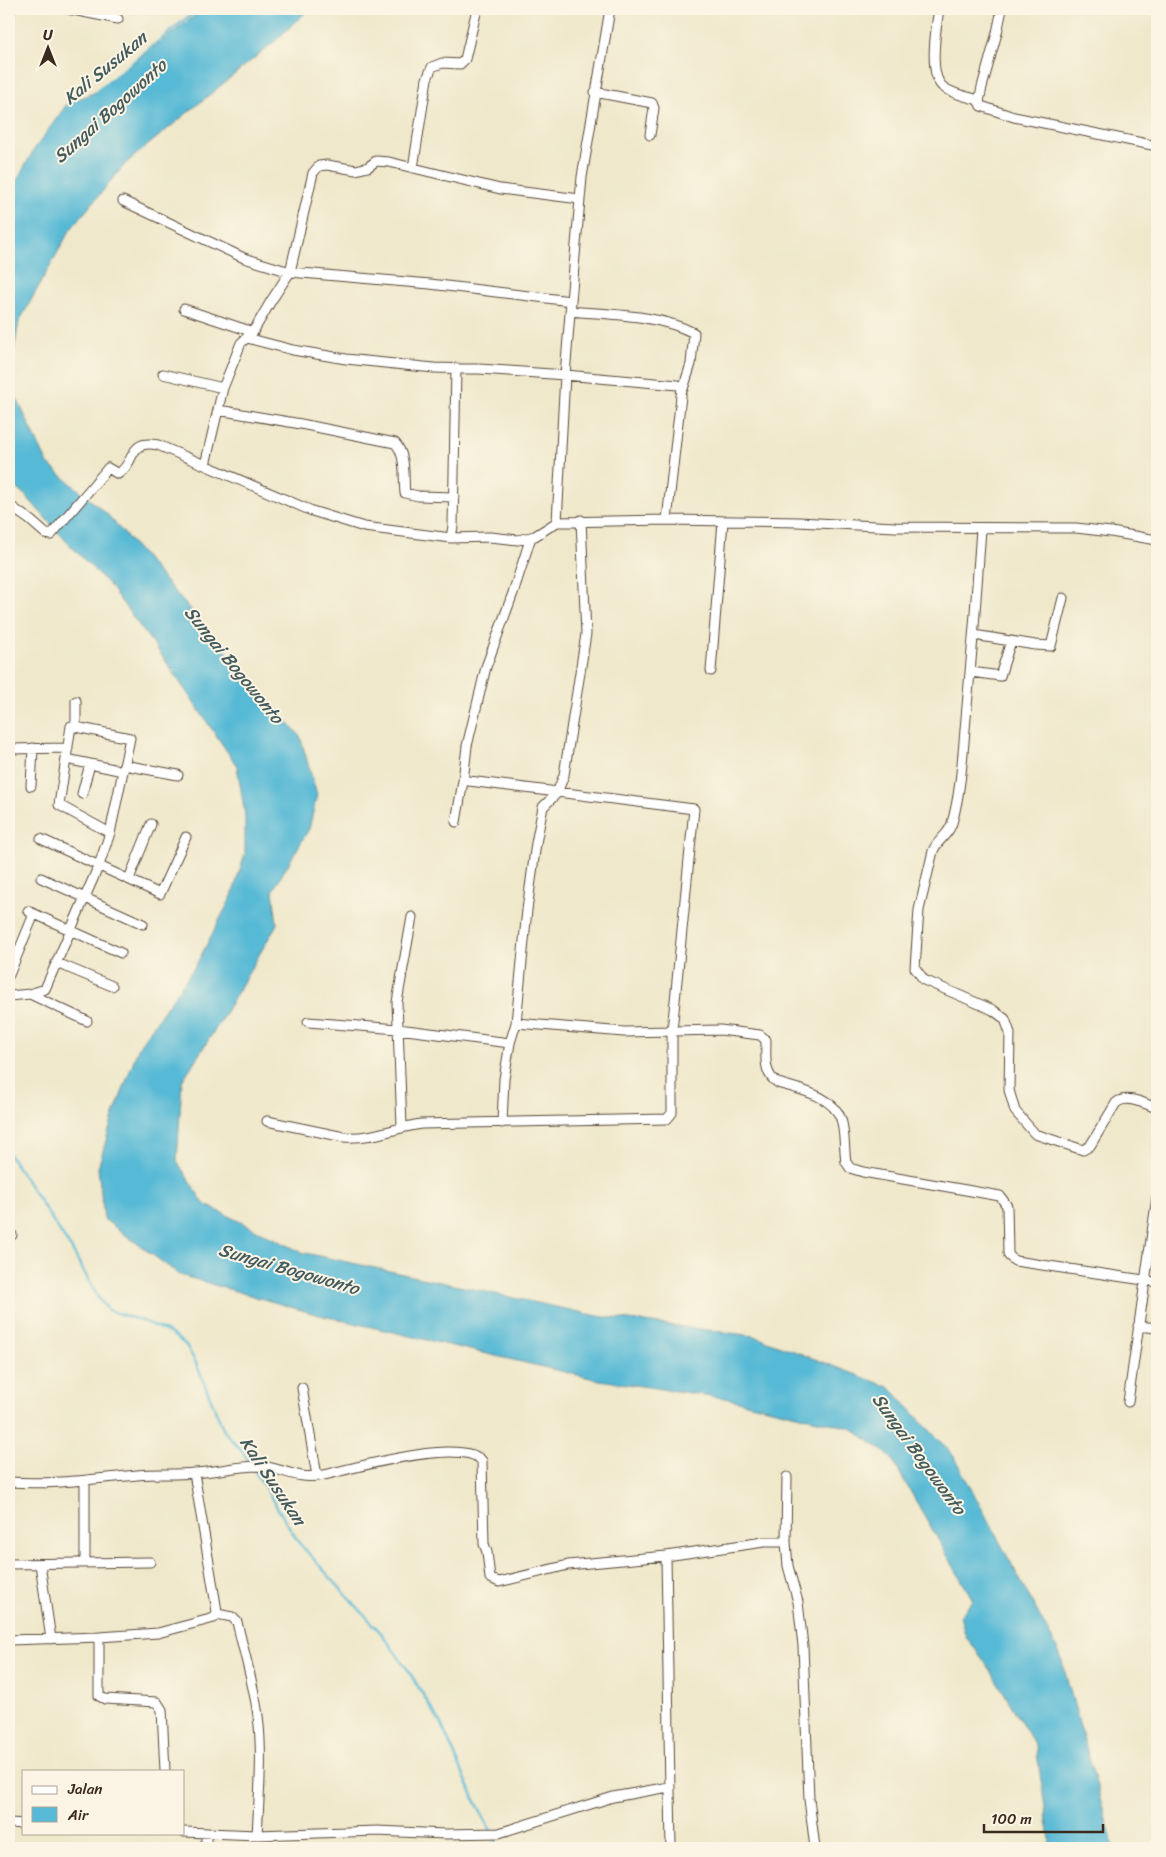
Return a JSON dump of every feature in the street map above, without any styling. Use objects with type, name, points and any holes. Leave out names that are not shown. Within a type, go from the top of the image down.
[{"type":"street","points":[[68,9],[118,19]]},
{"type":"street","points":[[413,168],[427,79],[432,67],[442,63],[460,64],[465,59],[477,9]]},
{"type":"street","points":[[557,522],[565,376],[580,199],[595,92],[610,9]]},
{"type":"street","points":[[939,9],[936,26],[934,72],[938,82],[945,89],[979,100]]},
{"type":"street","points":[[1002,9],[979,100],[981,106],[1014,117],[1157,146]]},
{"type":"street","points":[[595,92],[652,103],[654,108],[650,135]]},
{"type":"street","points":[[205,465],[224,388],[241,343],[250,335],[290,272],[313,173],[320,166],[327,165],[356,170],[368,167],[376,161],[500,189],[580,199]]},
{"type":"street","points":[[123,202],[244,258],[290,272],[334,274],[571,301]]},
{"type":"street","points":[[184,309],[293,350],[346,359],[434,368],[456,368],[678,385],[683,389]]},
{"type":"street","points":[[570,311],[654,319],[679,325],[694,333],[691,364],[683,389],[667,520]]},
{"type":"street","points":[[451,538],[454,497],[456,368]]},
{"type":"street","points":[[162,374],[224,388]]},
{"type":"street","points":[[218,410],[395,443],[400,449],[402,458],[405,493],[418,496],[454,497]]},
{"type":"street","points":[[9,505],[47,535],[51,535],[108,468],[118,474],[123,471],[136,448],[149,443],[158,445],[312,510],[364,527],[451,538],[490,537],[518,540],[531,537],[557,522],[582,520],[667,520],[798,522],[981,529],[1076,528],[1157,540]]},
{"type":"street","points":[[502,1123],[504,1079],[510,1043],[516,1023],[527,910],[536,843],[543,807],[557,793],[564,775],[586,634],[582,520]]},
{"type":"street","points":[[711,670],[723,521]]},
{"type":"street","points":[[981,529],[974,635],[961,773],[952,823],[949,831],[935,846],[933,851],[919,910],[915,968],[924,980],[993,1010],[1005,1020],[1010,1033],[1009,1090],[1012,1103],[1020,1119],[1034,1134],[1083,1150],[1090,1146],[1119,1100],[1134,1100],[1157,1108]]},
{"type":"street","points":[[456,822],[467,746],[486,667],[531,537]]},
{"type":"street","points":[[974,635],[1051,646],[1063,598]]},
{"type":"street","points":[[970,672],[1000,676],[1011,641]]},
{"type":"street","points":[[76,700],[76,727]]},
{"type":"street","points":[[9,996],[30,994],[45,989],[58,963],[70,929],[86,897],[110,833],[130,738],[71,726],[59,805],[110,833]]},
{"type":"street","points":[[31,786],[33,748]]},
{"type":"street","points":[[9,749],[68,748]]},
{"type":"street","points":[[66,758],[90,764],[178,775]]},
{"type":"street","points":[[82,794],[90,764]]},
{"type":"street","points":[[266,1121],[344,1138],[356,1138],[375,1136],[402,1126],[454,1122],[502,1123],[669,1118],[672,1113],[672,1031],[694,809],[557,793],[477,781],[463,781]]},
{"type":"street","points":[[129,879],[151,824]]},
{"type":"street","points":[[41,839],[160,894],[186,836]]},
{"type":"street","points":[[41,878],[143,924]]},
{"type":"street","points":[[9,974],[31,912],[122,953]]},
{"type":"street","points":[[402,1126],[397,1002],[412,916]]},
{"type":"street","points":[[58,963],[112,986]]},
{"type":"street","points":[[30,994],[87,1021]]},
{"type":"street","points":[[308,1022],[398,1029],[510,1043]]},
{"type":"street","points":[[516,1023],[624,1032],[720,1030],[762,1036],[766,1040],[766,1062],[772,1079],[824,1100],[836,1111],[841,1120],[846,1162],[850,1168],[863,1172],[1000,1196],[1007,1206],[1008,1253],[1015,1261],[1157,1282]]},
{"type":"street","points":[[1128,1402],[1157,1197]]},
{"type":"street","points":[[1138,1326],[1157,1328]]},
{"type":"street","points":[[302,1388],[317,1476]]},
{"type":"street","points":[[9,1482],[85,1481],[140,1474],[194,1474],[259,1466],[302,1477],[317,1476],[400,1457],[442,1452],[477,1456],[482,1461],[484,1489],[483,1538],[487,1552],[490,1578],[499,1582],[568,1565],[666,1556],[740,1545],[786,1542]]},
{"type":"street","points":[[194,1474],[217,1614]]},
{"type":"street","points":[[787,1477],[786,1554],[798,1602],[803,1646],[808,1799],[814,1848]]},
{"type":"street","points":[[85,1481],[85,1563]]},
{"type":"street","points":[[666,1556],[671,1848]]},
{"type":"street","points":[[9,1564],[150,1562]]},
{"type":"street","points":[[40,1564],[51,1639]]},
{"type":"street","points":[[9,1640],[99,1637],[164,1632],[209,1620],[217,1614],[232,1617],[236,1622],[258,1718],[260,1772],[258,1835]]},
{"type":"street","points":[[99,1637],[98,1695],[105,1699],[157,1702],[162,1710],[165,1770]]},
{"type":"street","points":[[185,1832],[258,1835],[377,1831],[499,1833],[613,1797],[669,1787]]},
{"type":"street","points":[[9,1823],[22,1824]]},
{"type":"street","points":[[206,1833],[206,1848]]},
{"type":"water","name":"Sungai Bogowonto","points":[[203,9],[309,9],[274,42],[126,163],[70,230],[19,322],[9,378],[9,195],[33,151],[67,104],[98,91]]},
{"type":"water","name":"Sungai Bogowonto","points":[[9,382],[48,464],[107,514],[300,736],[317,795],[309,829],[273,890],[277,924],[220,1022],[182,1081],[177,1161],[204,1204],[301,1252],[598,1316],[754,1336],[889,1387],[953,1455],[1060,1654],[1114,1848],[1047,1848],[1050,1840],[1036,1747],[988,1666],[966,1637],[960,1616],[973,1600],[890,1456],[851,1428],[725,1398],[599,1380],[315,1314],[180,1275],[104,1219],[98,1168],[112,1120],[139,1046],[196,965],[232,896],[245,854],[245,815],[237,766],[162,656],[109,585],[26,496],[9,481]]},
{"type":"waterway","points":[[9,17],[11,9]]},
{"type":"waterway","name":"Kali Susukan","points":[[97,91],[198,9]]},
{"type":"waterway","name":"Kali Susukan","points":[[9,1154],[72,1250],[99,1299],[108,1310],[145,1322],[170,1333],[186,1345],[196,1363],[224,1431],[250,1463]]},
{"type":"waterway","name":"Kali Susukan","points":[[253,1468],[299,1543],[382,1634],[408,1670],[441,1724],[491,1831]]},
{"type":"waterway","name":"Kali Susukan","points":[[493,1836],[499,1848]]}]
